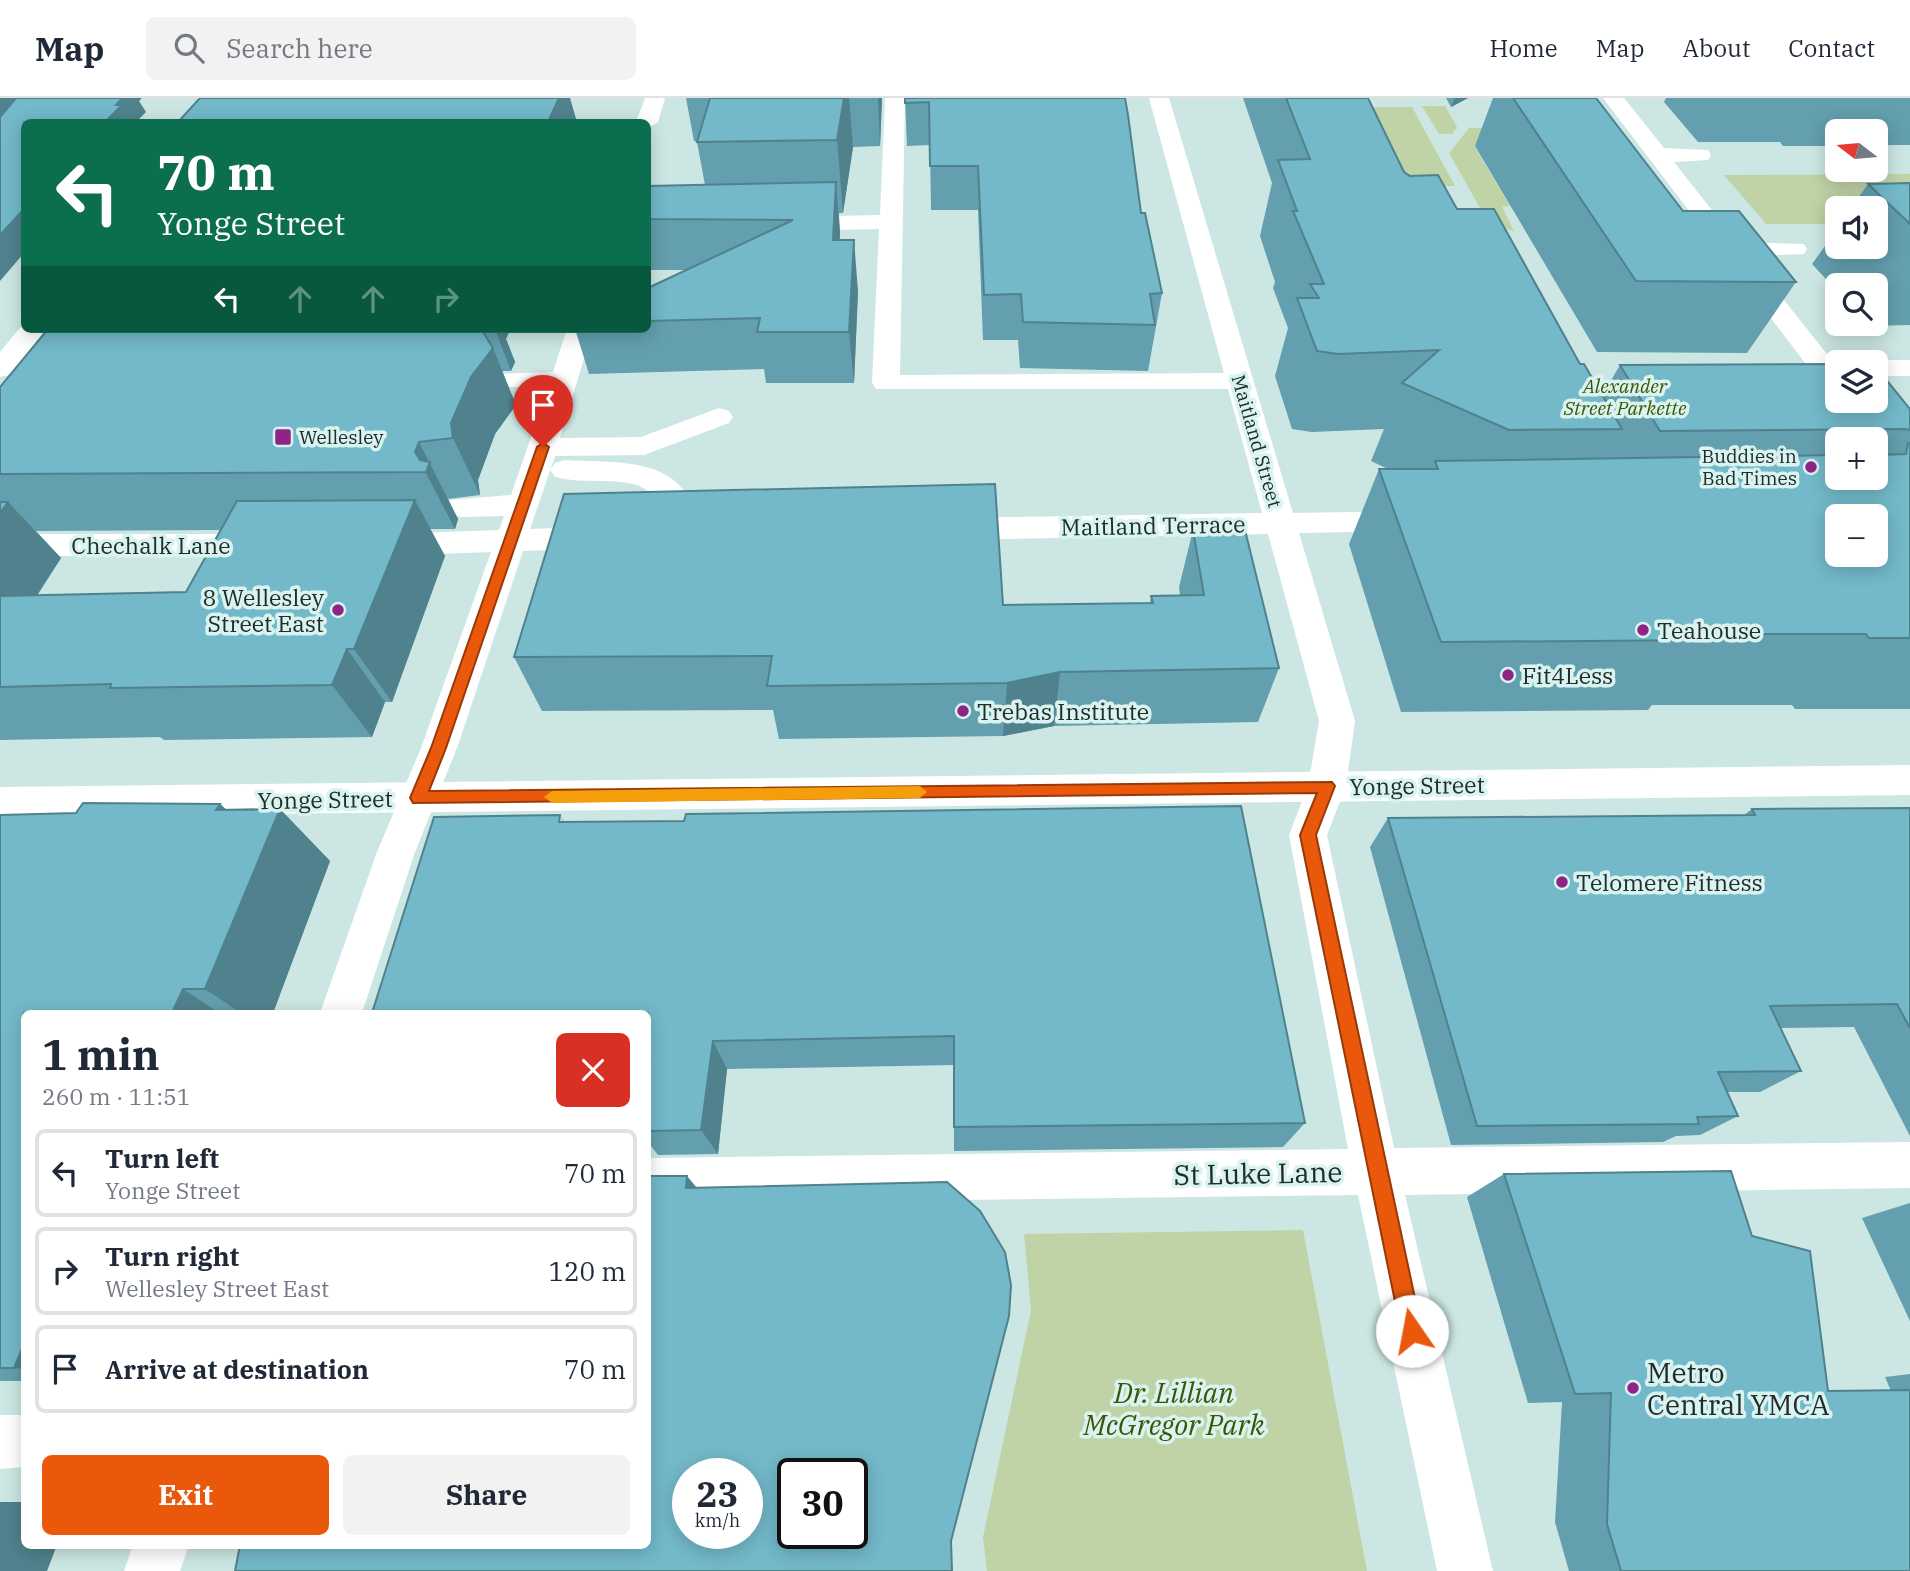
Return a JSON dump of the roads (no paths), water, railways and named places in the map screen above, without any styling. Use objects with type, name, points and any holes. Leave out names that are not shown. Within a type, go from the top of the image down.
[{"type":"street","points":[[648,119],[655,98]]},
{"type":"street","points":[[895,98],[886,383],[1239,380]]},
{"type":"street","name":"Maitland Street","points":[[1159,98],[1337,721],[1327,786],[1308,835],[1376,1171],[1465,1571]]},
{"type":"street","points":[[1613,98],[1825,367]]},
{"type":"street","points":[[1657,155],[1700,155]]},
{"type":"street","points":[[769,225],[891,222]]},
{"type":"street","points":[[1731,249],[1795,249]]},
{"type":"street","points":[[0,369],[30,333]]},
{"type":"street","points":[[342,1010],[418,798],[439,748],[539,458],[579,333]]},
{"type":"street","points":[[1888,368],[1910,368]]},
{"type":"street","points":[[506,380],[563,380]]},
{"type":"street","points":[[539,458],[644,446],[719,417]]},
{"type":"street","points":[[539,458],[574,469],[642,475],[672,495]]},
{"type":"street","points":[[461,507],[522,505]]},
{"type":"street","name":"Maitland Terrace","points":[[915,530],[1436,520]]},
{"type":"street","points":[[0,524],[73,521]]},
{"type":"street","points":[[361,545],[458,544],[511,539],[636,536]]},
{"type":"street","name":"Chechalk Lane","points":[[0,545],[291,545]]},
{"type":"street","name":"Yonge Street","points":[[0,802],[1910,780]]},
{"type":"street","name":"St Luke Lane","points":[[651,1181],[1910,1165]]},
{"type":"street","points":[[0,1442],[21,1441]]},
{"type":"street","points":[[152,1571],[160,1549]]},
{"type":"place","name":"Wellesley","points":[[283,437]]},
{"type":"place","name":"Buddies in Bad Times","points":[[1811,467]]},
{"type":"place","name":"8 Wellesley Street East","points":[[338,610]]},
{"type":"place","name":"Teahouse","points":[[1643,630]]},
{"type":"place","name":"Fit4Less","points":[[1508,675]]},
{"type":"place","name":"Trebas Institute","points":[[963,711]]},
{"type":"place","name":"Telomere Fitness","points":[[1562,882]]},
{"type":"place","name":"Metro Central YMCA","points":[[1633,1388]]},
{"type":"park label","name":"Alexander Street Parkette","points":[[1625,397]]},
{"type":"park label","name":"Dr. Lillian McGregor Park","points":[[1174,1408]]}]
